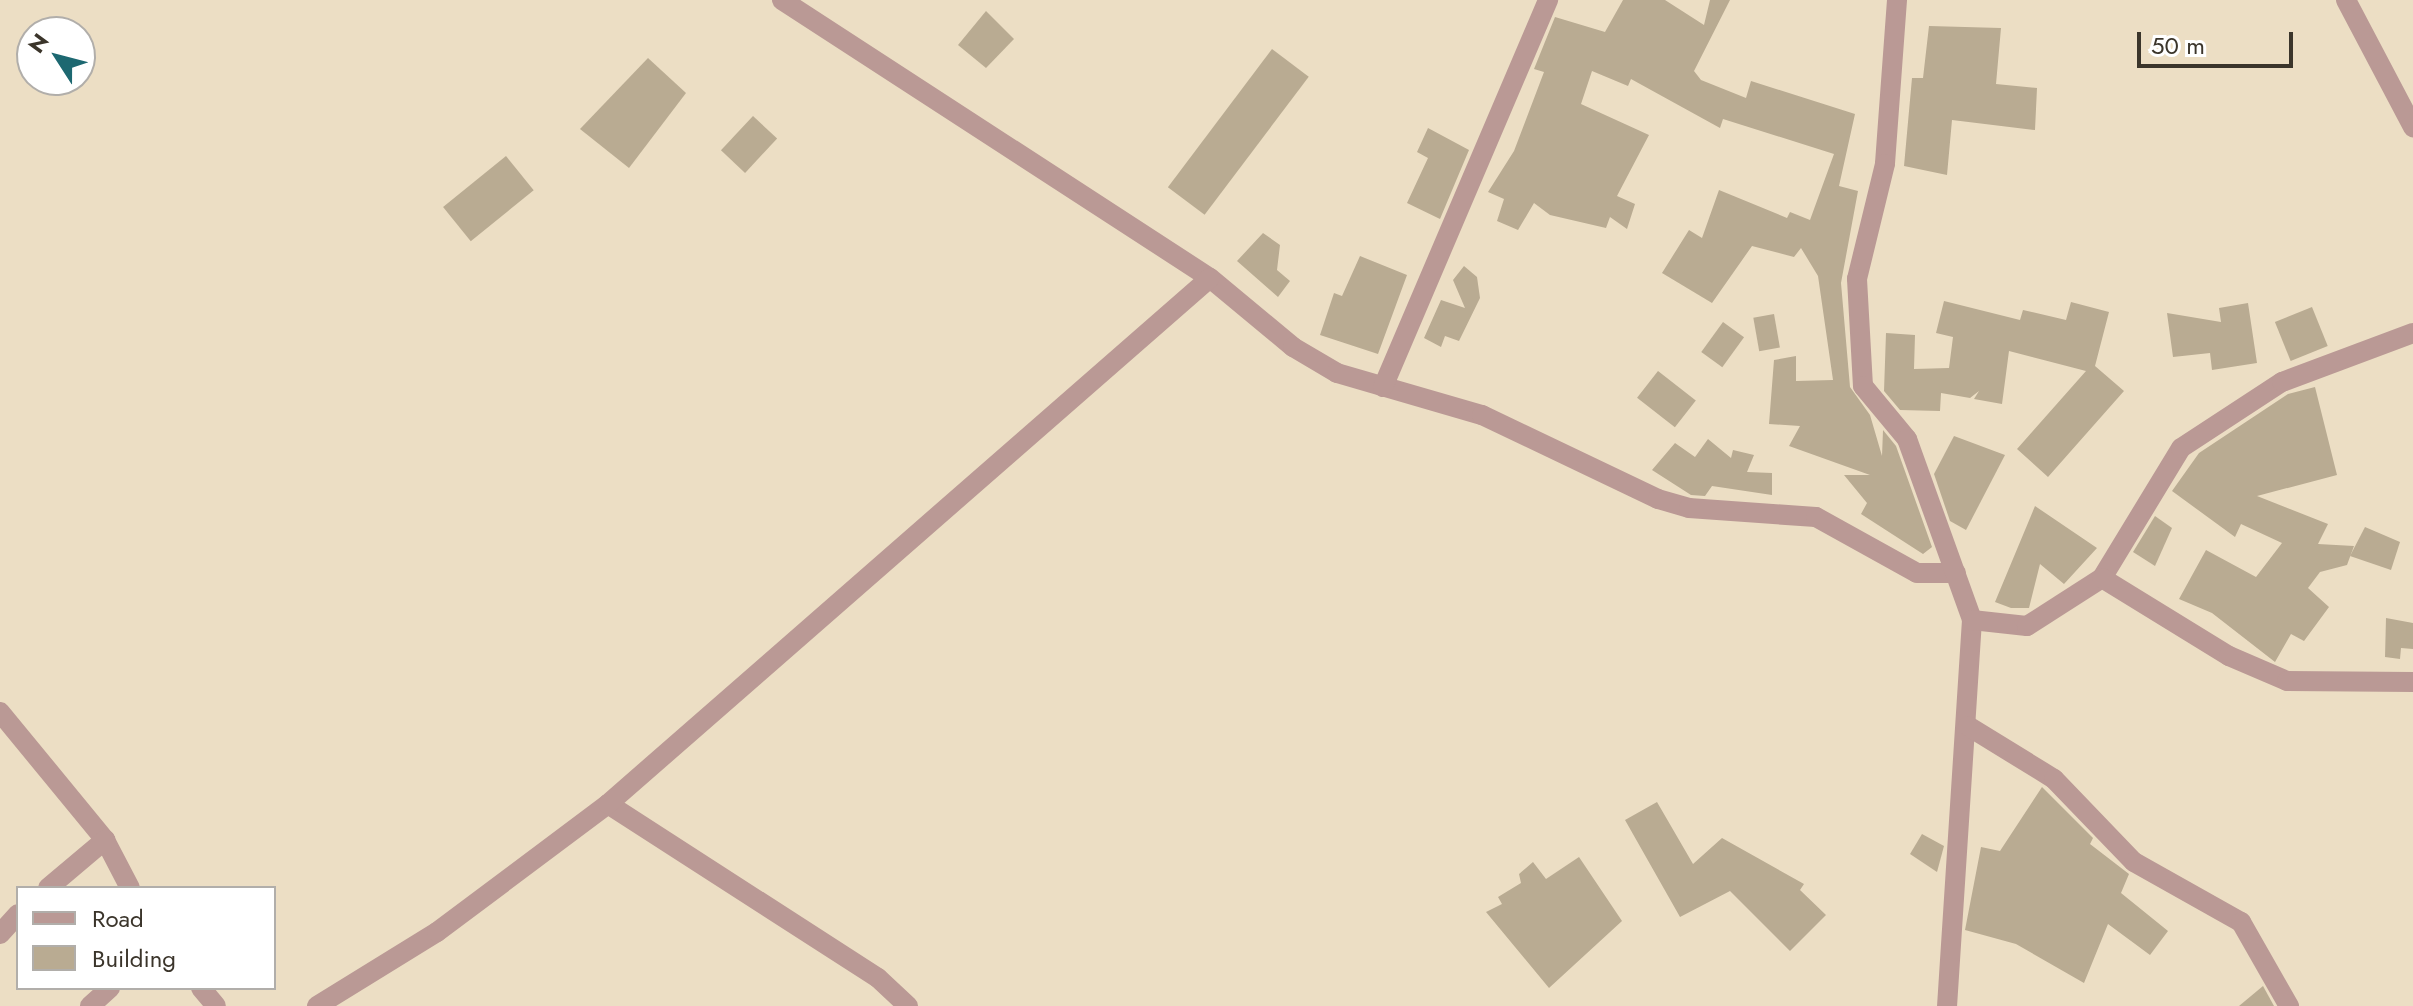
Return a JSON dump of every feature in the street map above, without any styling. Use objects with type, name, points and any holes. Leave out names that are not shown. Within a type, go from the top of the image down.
[{"type":"street","points":[[782,0],[1210,278],[1314,361],[1383,387],[1482,415],[1658,499],[1689,508],[1816,517],[1917,573],[1956,573]]},
{"type":"street","points":[[1383,387],[1548,0]]},
{"type":"street","points":[[1897,0],[1885,164],[1857,279],[1863,386],[1907,439],[1972,620],[1968,726],[1947,1006]]},
{"type":"street","points":[[2346,0],[2413,127]]},
{"type":"street","points":[[317,1006],[437,932],[608,804],[1210,278]]},
{"type":"street","points":[[1972,620],[2027,626],[2102,578],[2181,448],[2282,382],[2413,333]]},
{"type":"street","points":[[2102,578],[2229,656],[2287,681],[2413,682]]},
{"type":"street","points":[[0,712],[105,840],[129,886]]},
{"type":"street","points":[[1968,726],[2054,779],[2134,862],[2241,922],[2289,1006]]},
{"type":"street","points":[[608,804],[878,978],[908,1006]]},
{"type":"street","points":[[50,886],[105,840]]},
{"type":"street","points":[[0,934],[16,916]]},
{"type":"street","points":[[90,1006],[108,990]]},
{"type":"street","points":[[203,990],[216,1006]]},
{"type":"building","points":[[1623,0],[1665,0],[1704,25],[1710,0],[1730,0],[1694,71],[1701,80],[1746,98],[1751,81],[1855,114],[1839,186],[1858,191],[1841,283],[1850,387],[1870,415],[1882,456],[1883,430],[1896,446],[1932,547],[1923,554],[1861,514],[1867,503],[1844,475],[1870,475],[1789,446],[1800,426],[1769,424],[1774,360],[1796,356],[1796,381],[1833,380],[1818,276],[1801,248],[1794,257],[1752,246],[1712,303],[1662,273],[1689,230],[1702,238],[1719,190],[1787,218],[1790,212],[1810,220],[1834,154],[1723,119],[1720,128],[1631,79],[1628,86],[1592,71],[1581,104],[1649,135],[1617,196],[1635,204],[1627,229],[1610,217],[1606,228],[1550,215],[1534,203],[1518,230],[1497,221],[1504,199],[1488,192],[1514,151],[1544,72],[1534,69],[1555,17],[1605,32]]},
{"type":"building","points":[[986,11],[1014,39],[986,68],[958,45]]},
{"type":"building","points":[[1929,26],[2001,28],[1996,84],[2037,88],[2035,130],[1952,120],[1947,175],[1904,166],[1912,78],[1923,78]]},
{"type":"building","points":[[1272,49],[1309,77],[1205,215],[1168,187]]},
{"type":"building","points":[[648,58],[686,93],[629,168],[580,129]]},
{"type":"building","points":[[753,116],[777,139],[745,173],[721,150]]},
{"type":"building","points":[[1428,128],[1469,150],[1440,219],[1407,203],[1428,158],[1417,152]]},
{"type":"building","points":[[506,156],[534,190],[471,241],[443,207]]},
{"type":"building","points":[[1263,233],[1280,245],[1277,270],[1290,281],[1278,297],[1237,261]]},
{"type":"building","points":[[1360,256],[1407,275],[1378,354],[1320,335],[1334,293],[1342,296]]},
{"type":"building","points":[[1464,266],[1477,277],[1480,298],[1459,341],[1445,336],[1441,347],[1424,338],[1441,300],[1465,308],[1453,280]]},
{"type":"building","points":[[1944,301],[2020,320],[2023,310],[2066,320],[2071,302],[2109,312],[2095,366],[2124,391],[2048,477],[2017,449],[2086,371],[2009,351],[2002,404],[1974,399],[1979,391],[1970,398],[1941,393],[1940,411],[1900,410],[1884,391],[1886,333],[1915,335],[1914,369],[1949,368],[1953,337],[1936,333]]},
{"type":"building","points":[[2248,303],[2257,363],[2212,370],[2210,353],[2173,357],[2167,313],[2221,322],[2219,308]]},
{"type":"building","points":[[2312,307],[2328,346],[2291,361],[2275,322]]},
{"type":"building","points":[[1774,314],[1780,347],[1759,351],[1753,318]]},
{"type":"building","points":[[1723,322],[1744,337],[1722,367],[1701,352]]},
{"type":"building","points":[[1658,371],[1696,401],[1675,427],[1637,398]]},
{"type":"building","points":[[2315,387],[2337,475],[2257,496],[2328,524],[2318,544],[2354,546],[2347,565],[2320,572],[2308,588],[2329,607],[2304,641],[2291,634],[2275,662],[2212,613],[2179,599],[2206,550],[2256,577],[2282,543],[2241,524],[2235,537],[2172,491],[2199,453],[2288,394]]},
{"type":"building","points":[[1954,436],[2005,455],[1966,530],[1950,521],[1934,474]]},
{"type":"building","points":[[1708,439],[1731,458],[1733,450],[1754,455],[1747,472],[1772,473],[1772,495],[1712,486],[1705,496],[1691,495],[1652,470],[1675,443],[1695,457]]},
{"type":"building","points":[[2035,506],[2097,548],[2064,584],[2040,564],[2029,608],[2011,608],[1995,602]]},
{"type":"building","points":[[2155,516],[2172,528],[2155,566],[2133,552]]},
{"type":"building","points":[[2365,527],[2400,542],[2391,570],[2350,556]]},
{"type":"building","points":[[2386,618],[2413,623],[2413,649],[2401,648],[2400,659],[2385,657]]},
{"type":"building","points":[[2042,787],[2093,838],[2090,844],[2129,874],[2121,893],[2168,931],[2150,955],[2108,924],[2084,983],[2016,944],[1965,930],[1981,847],[2000,851]]},
{"type":"building","points":[[1657,802],[1693,864],[1722,838],[1804,884],[1800,890],[1826,915],[1790,951],[1730,891],[1680,917],[1625,820]]},
{"type":"building","points":[[1922,834],[1944,846],[1937,872],[1910,854]]},
{"type":"building","points":[[1579,857],[1622,921],[1549,988],[1486,912],[1502,904],[1498,897],[1521,883],[1519,874],[1533,862],[1546,879]]},
{"type":"building","points":[[2263,986],[2274,1006],[2239,1006]]}]
